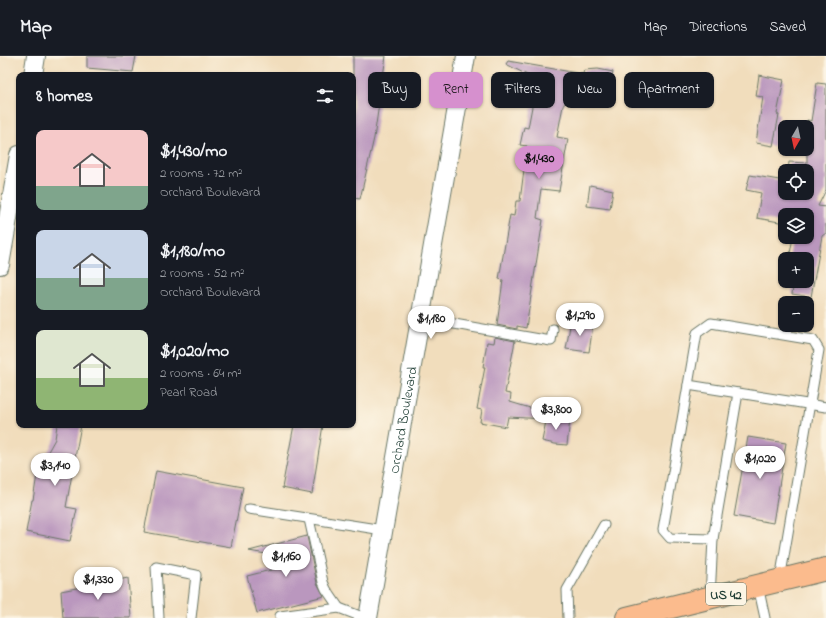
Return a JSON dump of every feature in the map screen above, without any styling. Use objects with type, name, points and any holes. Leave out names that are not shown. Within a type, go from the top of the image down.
[{"type":"main road","name":"US 42","points":[[627,618],[826,569]]},
{"type":"street","points":[[33,72],[36,56]]},
{"type":"street","name":"Orchard Boulevard","points":[[366,618],[383,530],[466,56]]},
{"type":"street","points":[[0,266],[16,173]]},
{"type":"lane","points":[[420,318],[550,341],[554,329]]},
{"type":"lane","points":[[713,539],[670,538],[663,530],[697,333],[711,323],[813,340],[819,350],[780,580]]},
{"type":"lane","points":[[688,385],[826,407]]},
{"type":"lane","points":[[710,598],[713,539],[738,393]]},
{"type":"lane","points":[[249,509],[383,530]]},
{"type":"lane","points":[[309,519],[326,589],[339,608]]},
{"type":"lane","points":[[568,618],[567,590],[604,525]]},
{"type":"lane","points":[[159,618],[156,567],[196,574],[191,618]]},
{"type":"lane","points":[[758,586],[765,618]]},
{"type":"lane","points":[[280,618],[280,616],[339,608],[366,618]]},
{"type":"building","points":[[87,56],[136,56],[133,72],[87,68]]},
{"type":"building","points":[[353,56],[386,56],[384,72],[368,72],[368,108],[378,108],[374,138],[360,199],[356,198],[356,72],[353,72]]},
{"type":"building","points":[[508,61],[571,72],[563,72],[563,106],[557,137],[568,139],[559,191],[541,189],[537,218],[543,220],[526,328],[517,326],[517,329],[497,325],[503,280],[499,279],[510,215],[514,216],[516,201],[520,201],[527,146],[520,145],[524,127],[528,128],[532,108],[555,108],[555,72],[522,72],[506,64]]},
{"type":"building","points":[[598,69],[613,72],[584,72],[584,70]]},
{"type":"building","points":[[759,75],[784,80],[777,114],[779,115],[773,146],[756,143],[763,97],[756,96]]},
{"type":"building","points":[[817,83],[826,84],[826,190],[818,206],[826,207],[826,233],[822,236],[814,280],[814,252],[790,252],[792,244],[814,244],[814,208],[778,208],[778,222],[757,218],[761,193],[746,190],[750,175],[778,180],[778,200],[814,200],[814,164],[789,164],[789,162],[807,163],[807,156],[814,156],[814,120],[811,120]]},
{"type":"building","points":[[590,185],[613,190],[610,209],[587,206]]},
{"type":"building","points":[[793,288],[813,288],[811,296],[792,294]]},
{"type":"building","points":[[571,320],[593,325],[589,352],[566,349]]},
{"type":"building","points":[[495,337],[515,341],[505,393],[511,394],[510,402],[547,413],[546,419],[508,417],[506,427],[480,422],[482,410],[477,409],[485,367],[483,367],[487,342],[494,343]]},
{"type":"building","points":[[547,416],[570,420],[567,445],[542,441]]},
{"type":"building","points":[[57,428],[80,428],[66,507],[77,509],[70,541],[26,532],[40,456],[45,457],[55,439]]},
{"type":"building","points":[[293,428],[323,428],[312,494],[282,488]]},
{"type":"building","points":[[748,437],[786,443],[773,523],[734,516]]},
{"type":"building","points":[[156,471],[243,487],[231,547],[144,532]]},
{"type":"building","points":[[307,536],[317,583],[324,596],[257,613],[247,576],[306,561],[249,551]]},
{"type":"building","points":[[128,578],[131,618],[63,618],[61,591]]}]
